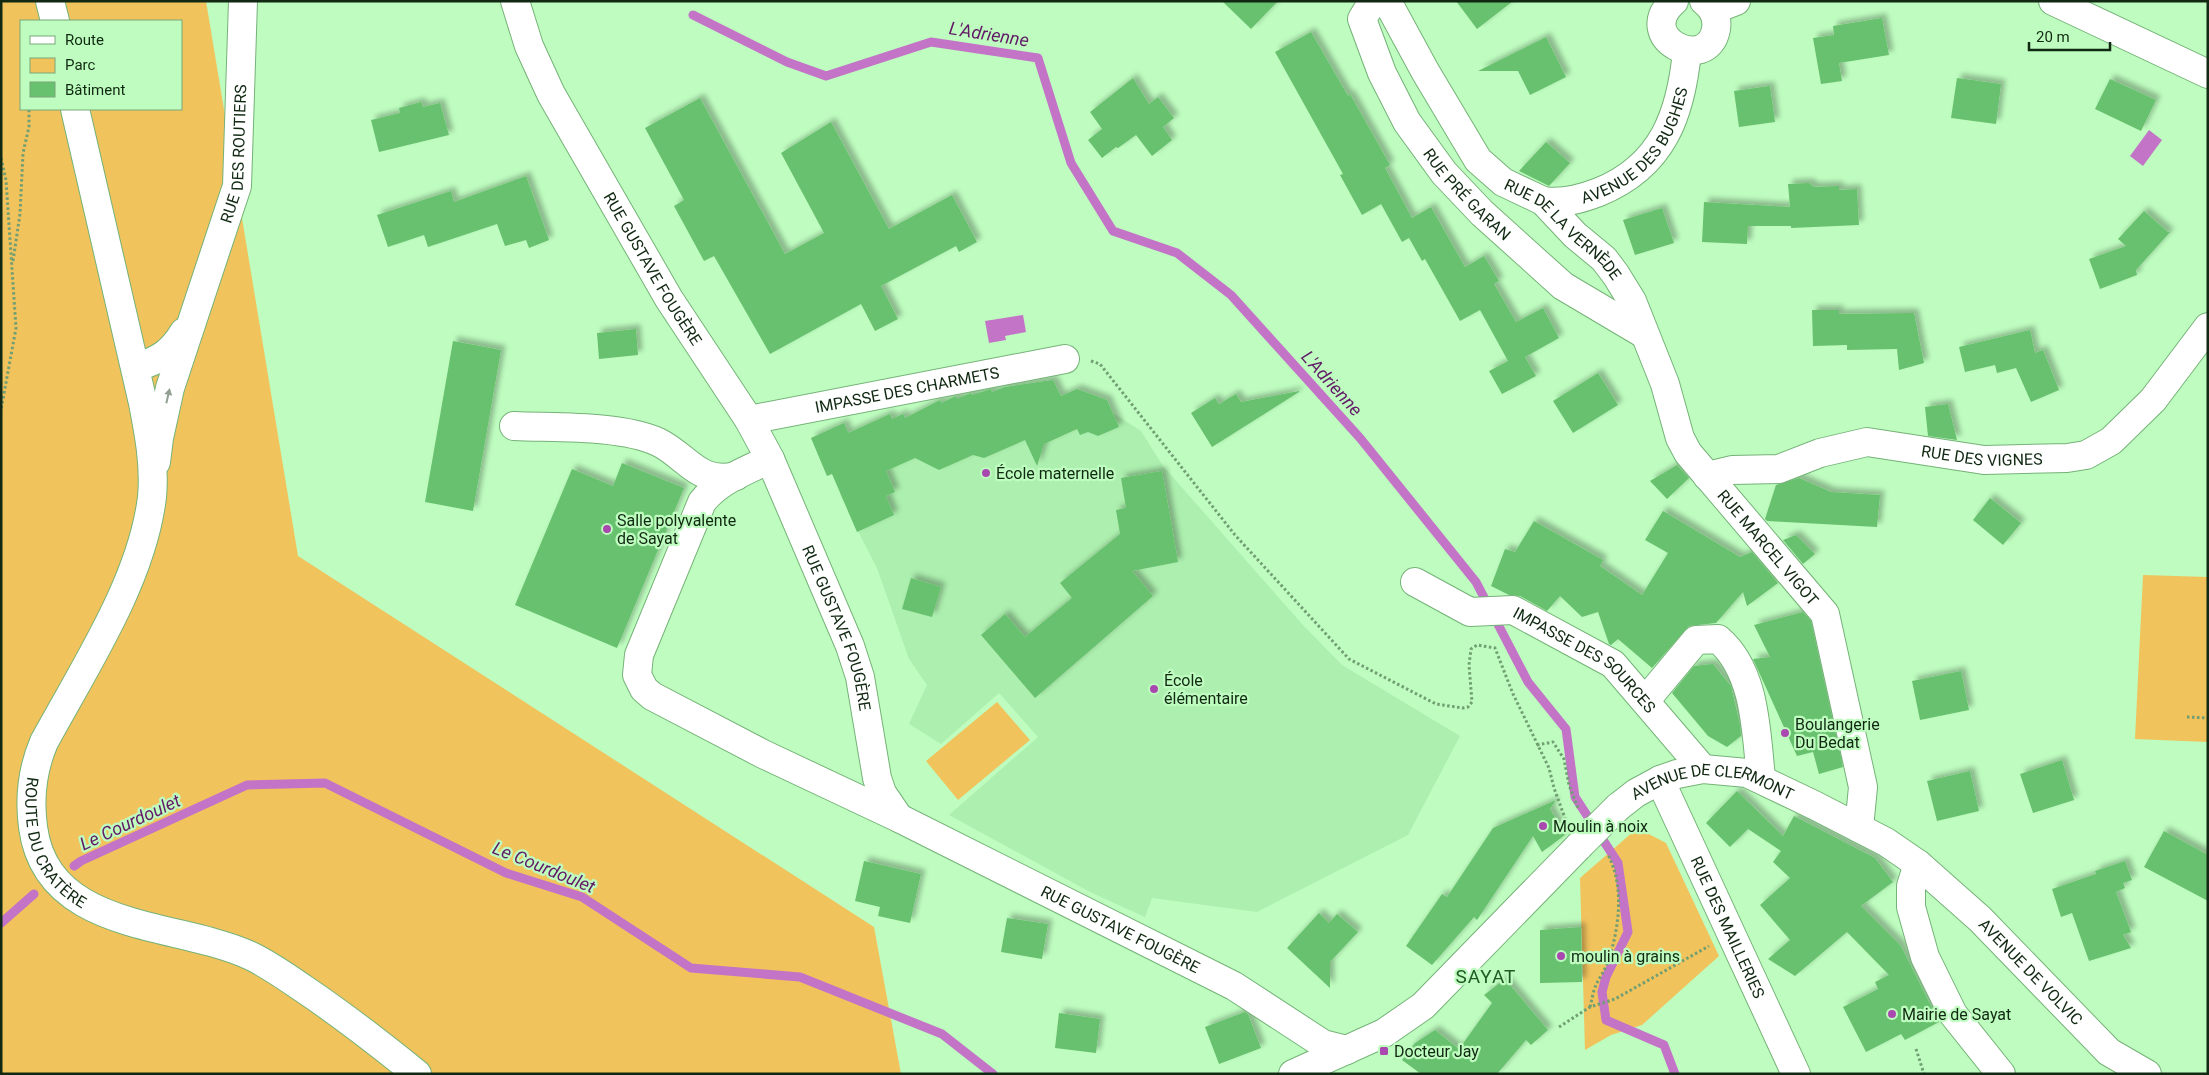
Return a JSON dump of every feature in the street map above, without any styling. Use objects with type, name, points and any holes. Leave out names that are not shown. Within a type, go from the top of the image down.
[{"type":"street","points":[[50,1],[55,20]]},
{"type":"street","name":"RUE DES ROUTIERS","points":[[152,496],[159,438],[170,388],[237,186],[243,1]]},
{"type":"street","name":"RUE GUSTAVE FOUGÈRE","points":[[515,1],[529,46],[551,94],[669,299],[749,420],[770,459],[850,646],[860,677],[877,778],[882,793],[899,818],[1234,986],[1322,1044],[1347,1050]]},
{"type":"street","name":"RUE PRÉ GARAN","points":[[1374,1],[1362,19],[1382,73],[1407,122],[1444,173],[1482,213],[1563,286],[1644,334]]},
{"type":"street","name":"RUE DE LA VERNÈDE","points":[[1387,1],[1425,71],[1478,160],[1503,182],[1543,201],[1575,235],[1604,259],[1632,301],[1665,384],[1680,438],[1688,452],[1707,476]]},
{"type":"street","points":[[2053,1],[2208,74]]},
{"type":"street","points":[[1669,3],[1662,21],[1665,35],[1675,47],[1687,51],[1698,49],[1712,39],[1717,23],[1718,4]]},
{"type":"street","name":"AVENUE DES BUGHES","points":[[1543,201],[1556,203],[1590,196],[1630,176],[1646,162],[1659,146],[1676,111],[1683,87],[1687,51]]},
{"type":"street","name":"ROUTE DU CRATÈRE","points":[[75,110],[136,367],[151,448],[152,496],[144,539],[129,580],[44,742],[36,763],[32,783],[34,839],[42,861],[53,879],[72,896],[98,910],[142,926],[228,946],[256,958],[364,1030],[417,1074]]},
{"type":"street","name":"RUE DES ROUTIERS","points":[[136,367],[158,359],[175,346],[200,301]]},
{"type":"street","name":"RUE DES VIGNES","points":[[1707,476],[1732,470],[1779,469],[1820,453],[1860,442],[1984,460],[2067,458],[2086,455],[2111,441],[2153,400],[2208,327]]},
{"type":"street","name":"IMPASSE DES CHARMETS","points":[[749,420],[1065,359]]},
{"type":"street","points":[[514,426],[629,434],[658,442],[700,472],[722,478],[736,476]]},
{"type":"street","points":[[770,459],[717,486],[702,502],[639,656],[637,675],[644,689],[666,703],[763,754],[899,818]]},
{"type":"street","name":"RUE MARCEL VIGOT","points":[[1707,476],[1825,614],[1863,787],[1859,828]]},
{"type":"street","name":"IMPASSE DES SOURCES","points":[[1415,582],[1470,612],[1513,610],[1613,664],[1646,700],[1703,769]]},
{"type":"street","points":[[1646,700],[1696,640],[1718,639],[1742,668],[1754,718],[1760,778]]},
{"type":"street","name":"AVENUE DE CLERMONT","points":[[1293,1074],[1384,1033],[1423,1006],[1618,807],[1660,780],[1677,774],[1703,769],[1724,769],[1747,773],[1886,842],[1918,864]]},
{"type":"street","name":"RUE DES MAILLERIES","points":[[1660,780],[1796,1074]]},
{"type":"street","points":[[1918,864],[1911,886],[1911,908],[1925,957],[1952,1014],[2001,1074]]},
{"type":"street","name":"AVENUE DE VOLVIC","points":[[1918,864],[1980,919],[2109,1052],[2147,1074]]},
{"type":"path","points":[[12,266],[20,214],[23,153],[30,128],[29,110]]},
{"type":"path","points":[[1,158],[6,180],[16,328],[1,410]]},
{"type":"path","points":[[1065,359],[1084,358],[1100,364],[1235,535],[1349,659],[1436,704],[1464,708],[1468,707],[1472,702],[1471,649],[1477,645],[1494,648],[1517,702],[1549,768],[1554,788],[1577,848]]},
{"type":"path","points":[[2187,717],[2208,718]]},
{"type":"path","points":[[1559,1027],[1590,1007],[1615,999],[1687,957],[1732,935]]},
{"type":"path","points":[[1916,1049],[1924,1074]]},
{"type":"shaded area","points":[[2149,130],[2162,140],[2143,166],[2130,156]]},
{"type":"shaded area","points":[[1023,315],[1026,332],[1005,336],[1006,340],[989,343],[985,321]]},
{"type":"shaded area","name":"École élémentaire","points":[[1053,380],[1061,396],[1077,389],[1107,400],[1113,413],[1141,431],[1163,466],[1302,624],[1342,665],[1460,736],[1408,835],[1257,912],[1152,898],[1145,917],[1090,892],[949,815],[1038,737],[999,693],[941,744],[909,724],[927,685],[909,659],[877,568],[848,512],[857,508],[853,499],[844,503],[840,494],[849,490],[840,470],[827,476],[811,438],[844,423],[849,433],[890,414],[892,419],[903,414],[906,419],[940,400],[942,403],[971,393],[972,395],[991,389],[992,392],[1002,388],[1003,391],[1015,385]]},
{"type":"green space","points":[[1,1],[206,1],[298,556],[874,927],[901,1074],[1,1074]]},
{"type":"green space","points":[[2143,575],[2208,577],[2208,742],[2135,739]]},
{"type":"green space","points":[[997,702],[1030,740],[958,800],[926,761]]},
{"type":"green space","points":[[1634,831],[1645,832],[1666,843],[1719,956],[1642,1025],[1611,1035],[1585,1050],[1580,878]]},
{"type":"building","points":[[1222,1],[1278,1],[1251,29]]},
{"type":"building","points":[[1456,1],[1513,1],[1477,29]]},
{"type":"building","points":[[1882,18],[1889,55],[1839,63],[1842,81],[1821,84],[1813,38],[1834,35],[1833,26]]},
{"type":"building","points":[[1311,32],[1348,96],[1350,94],[1390,165],[1385,168],[1412,218],[1431,207],[1465,267],[1484,256],[1499,281],[1494,284],[1516,322],[1543,308],[1559,338],[1525,357],[1536,376],[1502,394],[1489,371],[1508,361],[1480,310],[1460,321],[1425,259],[1422,261],[1409,238],[1402,242],[1381,204],[1362,215],[1340,175],[1343,174],[1275,52]]},
{"type":"building","points":[[1546,37],[1566,77],[1530,95],[1518,71],[1478,71]]},
{"type":"building","points":[[1133,78],[1149,104],[1158,97],[1174,118],[1163,127],[1172,140],[1152,156],[1136,135],[1102,158],[1088,140],[1102,129],[1090,112]]},
{"type":"building","points":[[1957,78],[2001,84],[1996,124],[1951,118]]},
{"type":"building","points":[[2110,79],[2156,100],[2141,131],[2095,109]]},
{"type":"building","points":[[1770,86],[1775,122],[1739,127],[1734,91]]},
{"type":"building","points":[[700,98],[785,254],[824,233],[781,153],[831,122],[889,229],[952,195],[977,242],[959,252],[956,246],[881,286],[898,319],[875,331],[861,304],[770,354],[714,256],[704,261],[674,206],[684,200],[645,128]]},
{"type":"building","points":[[421,102],[423,107],[440,103],[449,135],[379,152],[371,120],[400,113],[399,108]]},
{"type":"building","points":[[1546,142],[1570,163],[1549,186],[1519,171]]},
{"type":"building","points":[[526,176],[549,240],[529,248],[526,240],[505,246],[497,224],[428,247],[424,235],[388,247],[377,215],[451,191],[454,202]]},
{"type":"building","points":[[1809,183],[1814,187],[1839,186],[1839,190],[1857,189],[1859,225],[1791,228],[1791,226],[1748,226],[1747,244],[1702,242],[1704,202],[1790,207],[1788,184]]},
{"type":"building","points":[[1662,208],[1674,243],[1635,255],[1623,220]]},
{"type":"building","points":[[2144,211],[2168,232],[2171,231],[2136,270],[2137,275],[2100,289],[2089,259],[2126,246],[2118,239]]},
{"type":"building","points":[[1812,310],[1839,310],[1839,314],[1914,313],[1924,363],[1899,370],[1897,349],[1847,350],[1847,345],[1813,346]]},
{"type":"building","points":[[636,329],[638,355],[599,359],[597,333]]},
{"type":"building","points":[[2030,330],[2035,353],[2043,350],[2059,390],[2031,402],[2016,368],[1997,373],[1995,365],[1965,372],[1959,347]]},
{"type":"building","points":[[453,341],[501,350],[473,511],[425,502]]},
{"type":"building","points":[[1598,373],[1618,405],[1573,433],[1553,401]]},
{"type":"building","points":[[1053,380],[1061,396],[1077,389],[1107,400],[1119,427],[1098,436],[1088,432],[1080,435],[1077,429],[1044,444],[1037,466],[1025,440],[984,458],[973,455],[939,470],[915,458],[886,471],[895,492],[886,496],[894,515],[857,532],[832,474],[827,476],[811,438],[844,423],[848,433],[890,414],[892,419],[903,414],[905,418],[940,400],[941,403],[956,396],[957,399],[971,393],[972,395],[991,389],[992,392],[1005,387]]},
{"type":"building","points":[[1299,391],[1212,447],[1191,413],[1215,398],[1219,404],[1236,394],[1241,402]]},
{"type":"building","points":[[1948,404],[1957,440],[1928,436],[1925,407]]},
{"type":"building","name":"Salle polyvalente de Sayat","points":[[622,463],[684,488],[617,648],[515,605],[572,469],[613,486]]},
{"type":"building","points":[[1677,465],[1689,478],[1667,499],[1650,481]]},
{"type":"building","points":[[1162,471],[1178,562],[1132,571],[1153,596],[1035,698],[981,635],[1005,614],[1025,637],[1072,598],[1060,583],[1120,534],[1116,510],[1126,508],[1121,478]]},
{"type":"building","points":[[1799,478],[1831,492],[1880,495],[1877,527],[1767,521],[1765,519],[1776,485]]},
{"type":"building","points":[[1990,498],[2021,523],[2003,545],[1973,520]]},
{"type":"building","points":[[1663,511],[1740,557],[1752,552],[1778,583],[1747,606],[1743,592],[1716,623],[1689,626],[1652,668],[1618,639],[1611,645],[1609,644],[1598,612],[1582,617],[1560,596],[1547,611],[1520,596],[1509,595],[1491,586],[1505,549],[1515,552],[1534,521],[1603,560],[1600,566],[1642,595],[1668,553],[1645,540]]},
{"type":"building","points":[[1796,535],[1815,554],[1803,564],[1783,540]]},
{"type":"building","points":[[911,578],[941,587],[932,617],[902,609]]},
{"type":"building","points":[[1803,612],[1811,621],[1843,767],[1819,774],[1813,752],[1797,756],[1753,659],[1770,657],[1754,625]]},
{"type":"building","points":[[1713,664],[1731,686],[1740,725],[1741,736],[1727,747],[1708,736],[1672,693],[1694,666]]},
{"type":"building","points":[[1961,671],[1969,710],[1920,720],[1912,681]]},
{"type":"building","points":[[2062,760],[2074,800],[2033,813],[2020,774]]},
{"type":"building","points":[[1970,771],[1979,811],[1937,821],[1927,781]]},
{"type":"building","points":[[1737,791],[1783,836],[1794,816],[1875,858],[1893,882],[1861,906],[1901,946],[1939,1022],[1905,1040],[1901,1034],[1866,1052],[1843,1007],[1878,989],[1875,982],[1889,975],[1847,932],[1795,976],[1768,959],[1790,940],[1760,905],[1790,878],[1773,862],[1781,851],[1748,829],[1730,847],[1706,823]]},
{"type":"building","points":[[1556,800],[1550,809],[1565,835],[1542,852],[1533,836],[1477,920],[1474,917],[1432,965],[1406,946],[1442,894],[1447,897],[1493,828]]},
{"type":"building","points":[[2164,831],[2208,855],[2208,901],[2144,867]]},
{"type":"building","points":[[864,861],[921,874],[910,923],[878,916],[880,907],[855,901]]},
{"type":"building","points":[[2125,861],[2132,880],[2123,883],[2125,888],[2116,892],[2131,932],[2123,935],[2131,948],[2089,961],[2072,913],[2061,917],[2052,889],[2096,874],[2095,871]]},
{"type":"building","points":[[1319,913],[1329,923],[1337,914],[1358,932],[1330,962],[1330,988],[1287,948]]},
{"type":"building","points":[[1007,918],[1048,924],[1042,959],[1001,952]]},
{"type":"building","name":"moulin à grains","points":[[1581,927],[1582,982],[1540,983],[1540,930]]},
{"type":"building","points":[[1505,979],[1548,1030],[1531,1045],[1526,1040],[1497,1074],[1421,1074],[1402,1060],[1415,1043],[1435,1030],[1459,1049],[1492,1003],[1484,995]]},
{"type":"building","points":[[1245,1012],[1248,1014],[1261,1048],[1219,1064],[1205,1027]]},
{"type":"building","points":[[1059,1013],[1100,1019],[1096,1053],[1055,1048]]},
{"type":"waterway","name":"L'Adrienne","points":[[693,15],[787,62],[826,76],[931,42],[1038,58],[1071,163],[1113,231],[1177,253],[1231,295],[1360,438],[1476,582],[1528,682],[1566,729],[1575,797],[1618,863],[1628,932],[1606,977],[1602,992],[1606,1020],[1664,1045],[1675,1074]]},
{"type":"waterway","name":"Le Courdoulet","points":[[74,866],[81,861],[247,785],[325,783],[506,873],[582,897],[691,968],[800,977],[942,1034],[993,1074]]},
{"type":"waterway","name":"Le Courdoulet","points":[[1,923],[34,894]]},
{"type":"place","name":"École maternelle","points":[[986,473]]},
{"type":"place","name":"Salle polyvalente de Sayat","points":[[607,529]]},
{"type":"place","name":"École élémentaire","points":[[1154,689]]},
{"type":"place","name":"Boulangerie Du Bedat","points":[[1785,733]]},
{"type":"place","name":"Moulin à noix","points":[[1543,826]]},
{"type":"place","name":"moulin à grains","points":[[1561,956]]},
{"type":"place","name":"Mairie de Sayat","points":[[1892,1014]]},
{"type":"place","name":"Docteur Jay","points":[[1384,1051]]},
{"type":"district","name":"SAYAT","points":[[1486,976]]}]
